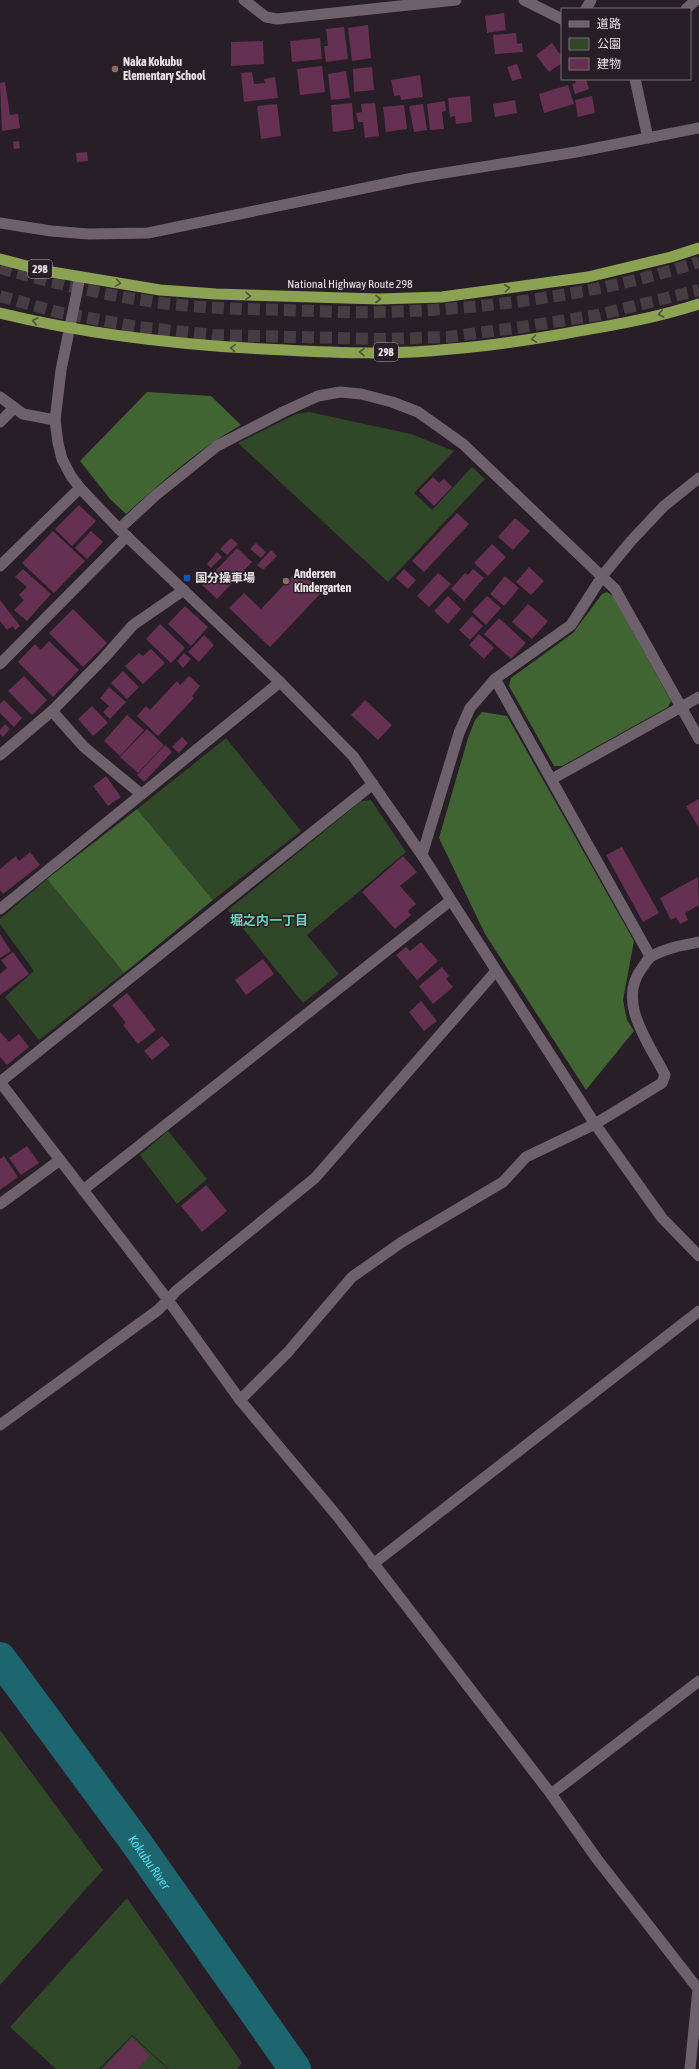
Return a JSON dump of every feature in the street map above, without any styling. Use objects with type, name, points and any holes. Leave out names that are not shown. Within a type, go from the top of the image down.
[{"type":"highway","name":"National Highway Route 298","points":[[0,259],[80,277],[160,290],[216,294],[379,299],[442,297],[588,276],[671,257],[699,248]]},
{"type":"highway","name":"298","points":[[0,313],[70,328],[150,341],[207,347],[382,353],[450,350],[524,340],[601,328],[699,304]]},
{"type":"street","points":[[244,0],[266,16],[277,19],[456,0]]},
{"type":"street","points":[[524,0],[561,18]]},
{"type":"street","points":[[687,8],[696,0]]},
{"type":"street","points":[[635,80],[648,138]]},
{"type":"street","points":[[0,223],[51,231],[89,234],[148,233],[413,178],[699,128]]},
{"type":"street","points":[[80,277],[61,370],[55,420],[58,444],[62,459],[71,476],[80,488],[123,532],[280,682],[353,756],[422,855],[495,972],[595,1124],[662,1218],[699,1256]]},
{"type":"street","points":[[0,664],[123,532],[197,461],[238,434],[318,396],[340,392],[361,394],[392,402],[418,412],[448,432],[463,444],[552,530],[603,575],[615,589],[699,739]]},
{"type":"street","points":[[0,398],[13,409],[35,418],[55,420]]},
{"type":"street","points":[[0,422],[13,409]]},
{"type":"street","points":[[422,855],[459,733],[470,708],[495,679],[570,625],[603,575],[631,540],[664,506],[699,478]]},
{"type":"street","points":[[0,566],[80,488]]},
{"type":"street","points":[[0,755],[52,711],[104,658],[133,624],[184,590]]},
{"type":"street","points":[[495,679],[650,956]]},
{"type":"street","points":[[0,908],[280,682]]},
{"type":"street","points":[[552,779],[699,697]]},
{"type":"street","points":[[52,711],[84,747],[142,794]]},
{"type":"street","points":[[372,784],[0,1082],[168,1300],[240,1400],[338,1517],[551,1794],[597,1859],[698,1989],[695,2051],[690,2069]]},
{"type":"street","points":[[83,1190],[450,900]]},
{"type":"street","points":[[240,1400],[288,1352],[352,1277],[402,1242],[503,1182],[526,1157],[595,1124],[662,1083],[665,1075],[636,1019],[632,1005],[631,989],[635,978],[650,956],[672,947],[699,942]]},
{"type":"street","points":[[0,1424],[158,1310],[176,1290],[315,1178],[495,972]]},
{"type":"street","points":[[0,1204],[60,1160]]},
{"type":"street","points":[[373,1564],[699,1311]]},
{"type":"street","points":[[551,1794],[699,1681]]},
{"type":"green space","points":[[147,392],[211,396],[241,425],[225,434],[195,455],[126,514],[110,499],[80,461]]},
{"type":"green space","points":[[309,412],[411,434],[454,451],[414,493],[432,510],[472,467],[485,479],[388,582],[238,443],[296,414]]},
{"type":"green space","points":[[607,592],[613,596],[671,701],[668,707],[562,766],[554,766],[509,686],[511,678],[573,633],[602,594]]},
{"type":"green space","points":[[482,712],[507,716],[634,941],[623,1000],[627,1020],[634,1031],[586,1090],[485,934],[439,838],[468,738],[475,720]]},
{"type":"green space","points":[[226,738],[301,831],[213,900],[137,809]]},
{"type":"green space","points":[[371,800],[406,852],[307,935],[339,974],[303,1003],[228,910],[361,801]]},
{"type":"green space","points":[[137,809],[213,900],[124,973],[47,879]]},
{"type":"green space","points":[[47,879],[124,973],[39,1040],[5,997],[34,971],[0,924],[0,919]]},
{"type":"green space","points":[[168,1131],[207,1179],[177,1204],[140,1155]]},
{"type":"green space","points":[[0,1730],[103,1870],[0,1985]]},
{"type":"green space","points":[[127,1898],[242,2063],[237,2069],[169,2069],[132,2035],[99,2069],[56,2069],[10,2027]]},
{"type":"green space","points":[[132,2036],[168,2069],[101,2069]]},
{"type":"building","points":[[504,13],[506,30],[487,33],[485,16]]},
{"type":"building","points":[[368,25],[371,58],[352,61],[348,28]]},
{"type":"building","points":[[344,27],[348,59],[326,62],[324,46],[328,46],[326,29]]},
{"type":"building","points":[[516,33],[517,44],[522,43],[523,52],[495,54],[493,35]]},
{"type":"building","points":[[320,38],[322,59],[292,62],[290,41]]},
{"type":"building","points":[[263,41],[264,64],[231,66],[231,42]]},
{"type":"building","points":[[552,43],[561,56],[561,64],[549,72],[536,55]]},
{"type":"building","points":[[517,64],[522,78],[512,81],[507,67]]},
{"type":"building","points":[[322,66],[325,92],[300,95],[297,69]]},
{"type":"building","points":[[372,67],[374,90],[354,92],[353,69]]},
{"type":"building","points":[[346,71],[350,98],[331,100],[328,74]]},
{"type":"building","points":[[252,72],[254,84],[265,83],[264,79],[275,77],[278,98],[244,102],[241,73]]},
{"type":"building","points":[[420,75],[423,97],[401,100],[400,95],[394,96],[391,80]]},
{"type":"building","points":[[574,80],[586,80],[589,89],[575,94],[572,84],[576,83]]},
{"type":"building","points":[[5,82],[10,115],[18,114],[20,128],[2,131],[0,83]]},
{"type":"building","points":[[568,85],[574,104],[544,113],[539,94]]},
{"type":"building","points":[[470,96],[472,122],[456,124],[455,116],[450,117],[448,98]]},
{"type":"building","points":[[592,96],[595,113],[578,117],[575,100]]},
{"type":"building","points":[[515,100],[517,113],[495,117],[493,104]]},
{"type":"building","points":[[445,101],[446,111],[442,112],[444,129],[430,130],[427,104]]},
{"type":"building","points":[[352,103],[354,129],[333,132],[331,105]]},
{"type":"building","points":[[375,103],[379,136],[365,138],[363,122],[358,122],[356,113],[362,112],[361,104]]},
{"type":"building","points":[[277,104],[281,136],[261,139],[257,106]]},
{"type":"building","points":[[423,104],[427,130],[414,132],[409,106]]},
{"type":"building","points":[[404,105],[407,129],[386,132],[383,107]]},
{"type":"building","points":[[19,141],[20,148],[14,149],[13,142]]},
{"type":"building","points":[[87,152],[88,161],[77,162],[76,153]]},
{"type":"building","points":[[433,477],[439,483],[444,479],[452,487],[434,506],[419,491]]},
{"type":"building","points":[[79,505],[96,521],[72,546],[55,529]]},
{"type":"building","points":[[457,513],[469,524],[424,572],[412,561]]},
{"type":"building","points":[[515,518],[530,531],[513,550],[498,537]]},
{"type":"building","points":[[53,531],[85,561],[54,593],[22,563]]},
{"type":"building","points":[[91,531],[103,542],[87,559],[75,548]]},
{"type":"building","points":[[231,538],[238,544],[227,555],[220,549]]},
{"type":"building","points":[[256,543],[266,552],[261,558],[250,549]]},
{"type":"building","points":[[492,544],[506,557],[488,576],[474,563]]},
{"type":"building","points":[[237,548],[252,562],[217,599],[202,585]]},
{"type":"building","points":[[271,550],[277,556],[263,570],[257,565]]},
{"type":"building","points":[[217,552],[222,557],[211,568],[207,564]]},
{"type":"building","points":[[529,567],[544,581],[531,595],[516,582]]},
{"type":"building","points":[[23,569],[51,594],[27,621],[14,610],[24,600],[19,595],[27,587],[15,577]]},
{"type":"building","points":[[404,569],[416,580],[408,589],[396,578]]},
{"type":"building","points":[[473,569],[484,578],[464,601],[451,589],[465,573],[468,575]]},
{"type":"building","points":[[298,570],[322,592],[270,647],[229,608],[244,593],[261,609]]},
{"type":"building","points":[[438,573],[451,584],[429,607],[417,596]]},
{"type":"building","points":[[505,576],[519,588],[504,606],[490,594]]},
{"type":"building","points":[[448,596],[461,609],[448,624],[434,611]]},
{"type":"building","points":[[487,596],[501,608],[486,625],[472,612]]},
{"type":"building","points":[[0,600],[20,626],[15,630],[13,626],[7,630],[0,621]]},
{"type":"building","points":[[528,604],[548,621],[532,639],[512,622]]},
{"type":"building","points":[[185,606],[208,627],[191,646],[168,624]]},
{"type":"building","points":[[73,609],[107,643],[83,667],[49,633]]},
{"type":"building","points":[[472,616],[483,626],[470,640],[459,630]]},
{"type":"building","points":[[499,618],[526,643],[511,659],[484,634]]},
{"type":"building","points":[[160,624],[185,648],[171,663],[146,639]]},
{"type":"building","points":[[479,634],[494,648],[484,659],[469,645]]},
{"type":"building","points":[[204,635],[214,645],[199,662],[188,652]]},
{"type":"building","points":[[49,641],[79,670],[53,697],[18,662],[35,644],[41,650]]},
{"type":"building","points":[[151,649],[165,663],[143,684],[125,666],[139,653],[143,656]]},
{"type":"building","points":[[184,653],[191,659],[183,668],[177,661]]},
{"type":"building","points":[[123,671],[139,687],[127,699],[111,683]]},
{"type":"building","points":[[24,676],[47,700],[32,715],[8,691]]},
{"type":"building","points":[[189,676],[200,686],[192,696],[194,698],[158,736],[137,716],[146,706],[150,710],[177,681],[180,685]]},
{"type":"building","points":[[109,687],[126,702],[110,719],[103,712],[109,706],[100,698]]},
{"type":"building","points":[[4,700],[22,718],[14,727],[0,713],[0,704]]},
{"type":"building","points":[[365,700],[392,725],[378,740],[351,715]]},
{"type":"building","points":[[92,706],[108,723],[93,736],[78,719]]},
{"type":"building","points":[[127,715],[144,730],[120,756],[104,741]]},
{"type":"building","points":[[5,724],[10,729],[3,737],[0,734],[0,730]]},
{"type":"building","points":[[147,729],[164,745],[138,773],[120,757]]},
{"type":"building","points":[[182,737],[188,743],[179,753],[172,747]]},
{"type":"building","points":[[165,745],[172,752],[144,782],[137,775]]},
{"type":"building","points":[[106,776],[121,797],[108,806],[93,786]]},
{"type":"building","points":[[699,799],[699,828],[686,806]]},
{"type":"building","points":[[622,847],[659,913],[643,922],[606,855]]},
{"type":"building","points":[[30,852],[40,865],[3,894],[0,890],[0,869],[16,856],[19,861]]},
{"type":"building","points":[[403,856],[417,872],[400,886],[416,904],[408,911],[411,915],[395,929],[362,892]]},
{"type":"building","points":[[698,877],[699,905],[685,913],[688,920],[680,924],[676,917],[671,920],[660,898]]},
{"type":"building","points":[[0,934],[11,951],[0,958]]},
{"type":"building","points":[[421,942],[438,961],[417,980],[396,955],[406,947],[410,951]]},
{"type":"building","points":[[13,952],[29,974],[0,995],[0,974],[7,968],[1,960]]},
{"type":"building","points":[[263,959],[274,974],[246,995],[235,980]]},
{"type":"building","points":[[442,967],[449,976],[446,979],[453,987],[433,1004],[419,986]]},
{"type":"building","points":[[127,993],[156,1030],[138,1044],[123,1025],[126,1023],[112,1005]]},
{"type":"building","points":[[421,1001],[437,1021],[424,1031],[409,1012]]},
{"type":"building","points":[[0,1032],[9,1042],[19,1034],[29,1047],[7,1065],[0,1057]]},
{"type":"building","points":[[162,1036],[170,1045],[152,1060],[144,1051]]},
{"type":"building","points":[[27,1146],[39,1163],[21,1175],[9,1158]]},
{"type":"building","points":[[4,1156],[18,1177],[0,1190],[0,1159]]},
{"type":"building","points":[[206,1185],[227,1211],[202,1232],[181,1206]]},
{"type":"building","points":[[132,2038],[150,2055],[138,2069],[103,2069]]},
{"type":"waterway","name":"Kokubu River","points":[[0,1658],[135,1841],[295,2069]]},
{"type":"tunnel","points":[[0,268],[88,290],[160,303],[231,309],[368,312],[420,311],[460,308],[542,298],[622,283],[699,262]]},
{"type":"tunnel","points":[[0,296],[57,312],[138,327],[213,335],[381,339],[448,337],[522,327],[598,315],[699,290]]},
{"type":"place","name":"Naka Kokubu Elementary School","points":[[115,69]]},
{"type":"place","name":"国分操車場","points":[[187,578]]},
{"type":"place","name":"Andersen Kindergarten","points":[[286,581]]},
{"type":"district","name":"堀之内一丁目","points":[[269,920]]}]
